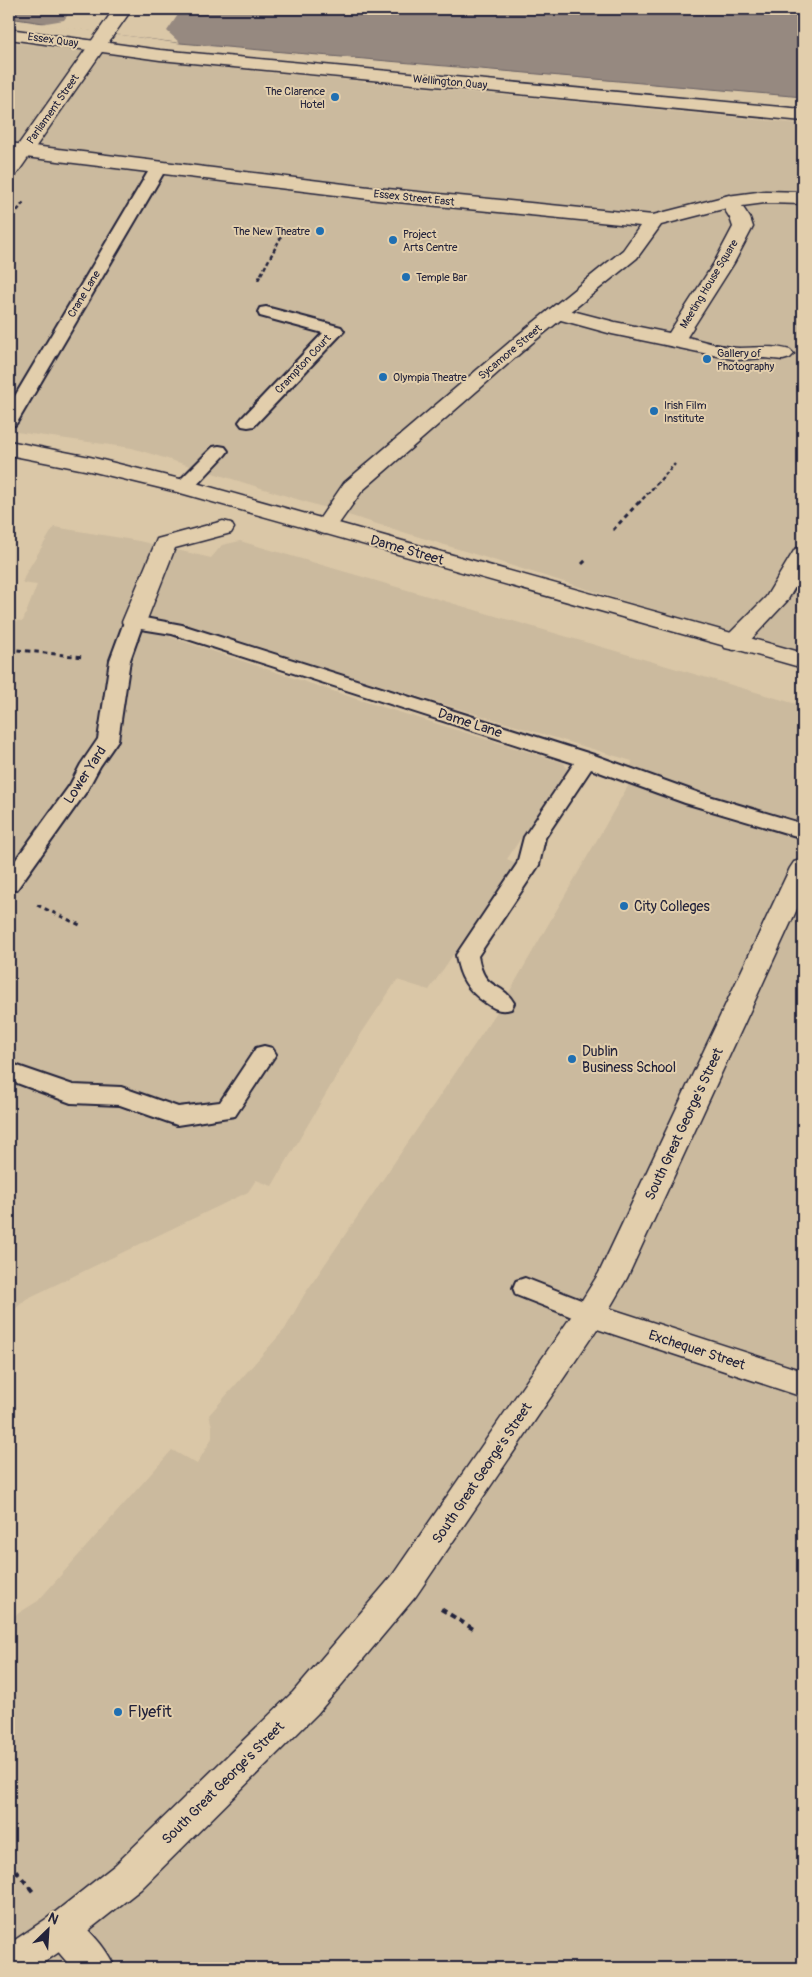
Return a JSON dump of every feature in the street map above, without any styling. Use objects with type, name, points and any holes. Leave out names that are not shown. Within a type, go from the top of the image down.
[{"type":"street","name":"Parliament Street","points":[[9,171],[16,150],[102,40],[123,9]]},
{"type":"street","name":"Essex Quay","points":[[9,34],[102,40]]},
{"type":"street","name":"Wellington Quay","points":[[102,40],[176,56],[803,115]]},
{"type":"street","name":"Essex Street East","points":[[16,150],[377,194],[654,221],[729,201],[770,196],[803,198]]},
{"type":"street","name":"Meeting House Square","points":[[675,340],[724,263],[743,226],[729,201]]},
{"type":"street","name":"Sycamore Street","points":[[325,527],[347,498],[352,488],[557,313],[630,254],[654,221]]},
{"type":"street","name":"Meeting House Square","points":[[557,313],[620,330],[737,354],[764,352],[784,354]]},
{"type":"street","name":"Dame Street","points":[[9,448],[90,464],[184,487],[803,661]]},
{"type":"street","points":[[134,622],[165,544],[224,528]]},
{"type":"street","points":[[734,643],[776,601],[803,554]]},
{"type":"street","name":"South Great George's Street","points":[[9,1965],[62,1929],[128,1877],[311,1696],[404,1586],[590,1314],[624,1254],[803,868]]},
{"type":"street","name":"Exchequer Street","points":[[590,1314],[803,1384]]},
{"type":"street","points":[[62,1929],[96,1968]]},
{"type":"lane","name":"Crane Lane","points":[[9,421],[159,168]]},
{"type":"lane","name":"Crampton Court","points":[[248,422],[335,331],[266,312]]},
{"type":"lane","points":[[184,487],[219,450]]},
{"type":"lane","name":"Lower Yard","points":[[9,884],[79,787],[91,764],[108,740],[120,660],[134,622]]},
{"type":"lane","name":"Dame Lane","points":[[134,622],[175,629],[587,760],[692,798],[803,831]]},
{"type":"lane","points":[[503,1003],[480,988],[469,971],[467,955],[528,865],[535,837],[587,760]]},
{"type":"lane","points":[[9,1070],[71,1094],[121,1096],[177,1116],[228,1110],[264,1054]]},
{"type":"lane","points":[[525,1288],[590,1314]]},
{"type":"path","points":[[266,312],[261,298],[259,276],[281,237]]},
{"type":"path","points":[[613,530],[675,464]]},
{"type":"path","points":[[9,649],[120,660]]},
{"type":"path","points":[[33,903],[82,926]]},
{"type":"shaded area","points":[[9,9],[803,9],[803,97],[180,43],[9,18]]},
{"type":"shaded area","name":"Temple Bar","points":[[9,42],[251,71],[803,124],[803,656],[132,448],[9,431]]},
{"type":"shaded area","points":[[54,527],[139,541],[211,558],[222,545],[240,541],[803,706],[803,1968],[9,1968],[9,1621],[38,1601],[172,1450],[197,1464],[212,1438],[212,1426],[209,1415],[285,1329],[304,1295],[503,1003],[628,786],[632,761],[178,624],[171,632],[170,637],[360,700],[564,763],[567,769],[507,859],[516,863],[429,990],[397,980],[361,1034],[272,1186],[256,1180],[248,1192],[26,1299],[9,1315],[9,620],[23,621],[37,585],[22,583]]},
{"type":"pier","points":[[72,9],[182,9],[167,31],[180,43],[40,24],[64,20]]},
{"type":"place","name":"The Clarence Hotel","points":[[335,97]]},
{"type":"place","name":"The New Theatre","points":[[320,231]]},
{"type":"place","name":"Project Arts Centre","points":[[393,240]]},
{"type":"place","name":"Temple Bar","points":[[406,277]]},
{"type":"place","name":"Gallery of Photography","points":[[707,359]]},
{"type":"place","name":"Olympia Theatre","points":[[383,377]]},
{"type":"place","name":"Irish Film Institute","points":[[654,411]]},
{"type":"place","name":"City Colleges","points":[[624,906]]},
{"type":"place","name":"Dublin Business School","points":[[572,1059]]},
{"type":"place","name":"Flyefit","points":[[118,1712]]}]
